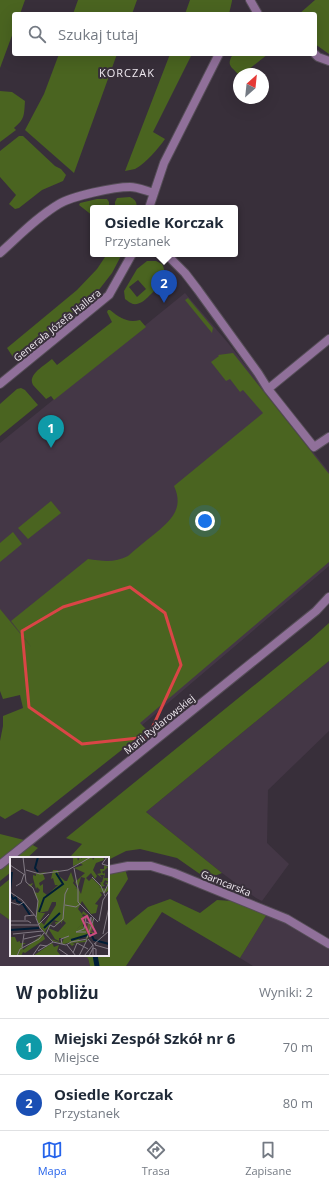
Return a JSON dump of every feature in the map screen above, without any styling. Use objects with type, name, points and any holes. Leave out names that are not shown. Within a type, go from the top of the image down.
[{"type":"street","points":[[250,0],[257,12]]},
{"type":"street","points":[[317,55],[329,61]]},
{"type":"street","points":[[150,205],[164,163],[218,56]]},
{"type":"street","points":[[0,253],[33,222],[60,203],[78,196],[126,188],[136,188],[154,193]]},
{"type":"street","name":"Generała Józefa Hallera","points":[[0,384],[109,295],[130,257]]},
{"type":"street","points":[[169,257],[185,273],[198,290],[268,389],[314,447],[329,437]]},
{"type":"street","points":[[268,389],[329,339]]},
{"type":"street","name":"Marii Rydarowskiej","points":[[10,857],[316,611],[329,597]]},
{"type":"street","name":"Marii Rydarowskiej","points":[[0,865],[10,857]]},
{"type":"street","name":"Garncarska","points":[[109,870],[128,866],[151,866],[174,873],[287,919],[329,944]]},
{"type":"highlighted area","points":[[130,587],[165,613],[181,665],[148,737],[82,744],[29,707],[22,631],[63,607]]},
{"type":"shaded area","points":[[185,293],[228,343],[329,472],[329,566],[141,726],[48,671],[0,612],[0,443]]},
{"type":"shaded area","points":[[329,661],[329,731],[268,790],[267,843],[289,864],[262,901],[222,873],[146,812]]},
{"type":"shaded area","points":[[0,913],[10,920],[10,956],[84,956],[88,958],[90,966],[0,966]]},
{"type":"shaded area","points":[[267,914],[286,922],[329,949],[329,966],[253,966],[240,958]]},
{"type":"green space","points":[[0,0],[25,0],[21,12],[12,12],[12,35],[0,68]]},
{"type":"green space","points":[[78,0],[137,0],[133,12],[74,12]]},
{"type":"green space","points":[[190,0],[232,0],[229,12],[186,12]]},
{"type":"green space","points":[[315,0],[329,0],[329,54],[317,45],[317,12],[301,12]]},
{"type":"green space","points":[[58,56],[116,56],[74,173],[25,130],[44,94]]},
{"type":"green space","points":[[169,56],[191,56],[153,132],[165,139],[143,163],[135,169],[125,171]]},
{"type":"green space","points":[[232,56],[266,56],[250,68],[233,69],[230,66]]},
{"type":"green space","points":[[0,91],[12,92],[25,101],[23,116],[14,128],[16,130],[0,142]]},
{"type":"green space","points":[[19,136],[23,136],[66,175],[63,181],[42,190],[19,208],[15,209],[9,204],[16,195],[0,177],[0,151]]},
{"type":"green space","points":[[130,197],[136,202],[136,205],[115,205],[117,198]]},
{"type":"green space","points":[[97,199],[107,199],[109,205],[90,205],[90,214],[79,205],[80,203]]},
{"type":"green space","points":[[105,257],[120,257],[112,273],[98,291],[16,361],[7,348],[77,290],[97,269]]},
{"type":"green space","points":[[147,261],[156,261],[162,264],[164,269],[164,277],[153,293],[142,302],[133,304],[125,299],[124,291],[137,269]],"holes":[[[138,280],[146,289],[137,297],[129,287]]]},
{"type":"green space","points":[[188,298],[213,328],[212,333],[185,300]]},
{"type":"green space","points":[[108,310],[127,320],[140,320],[146,327],[54,400],[51,396],[46,399],[33,385],[32,378],[41,367],[52,359],[57,365],[112,322],[107,312]]},
{"type":"green space","points":[[233,353],[329,474],[329,562],[140,723],[147,730],[38,816],[22,809],[5,819],[0,816],[0,741],[3,716],[23,708],[20,695],[3,699],[0,691],[0,609],[32,648],[11,621],[88,559],[113,561],[128,556],[158,531],[174,515],[178,502],[174,486],[263,413],[243,390],[240,392],[230,379],[226,381],[211,362],[219,356],[218,355]]},
{"type":"green space","points":[[21,388],[25,390],[38,405],[0,436],[0,404],[17,389]]},
{"type":"green space","points":[[51,501],[61,513],[28,539],[18,528]]},
{"type":"green space","points":[[13,532],[22,544],[0,562],[0,543]]},
{"type":"green space","points":[[329,623],[329,661],[146,812],[222,873],[207,879],[177,858],[140,849],[126,851],[109,860],[109,857],[71,856],[82,844],[66,838]]},
{"type":"green space","points":[[0,834],[24,840],[38,848],[28,857],[10,857],[10,873],[0,881]]},
{"type":"green space","points":[[125,869],[128,879],[116,898],[126,925],[148,907],[170,899],[200,913],[217,900],[232,901],[267,914],[240,958],[162,912],[126,966],[90,966],[88,958],[84,956],[109,956],[109,873]]},
{"type":"green space","points":[[10,879],[10,920],[0,913],[0,887]]},
{"type":"waterway","points":[[95,956],[97,966]]},
{"type":"place","name":"Osiedle Korczak","points":[[164,303]]},
{"type":"place","name":"Miejski Zespół Szkół nr 6","points":[[51,448]]},
{"type":"district","name":"KORCZAK","points":[[127,72]]}]
